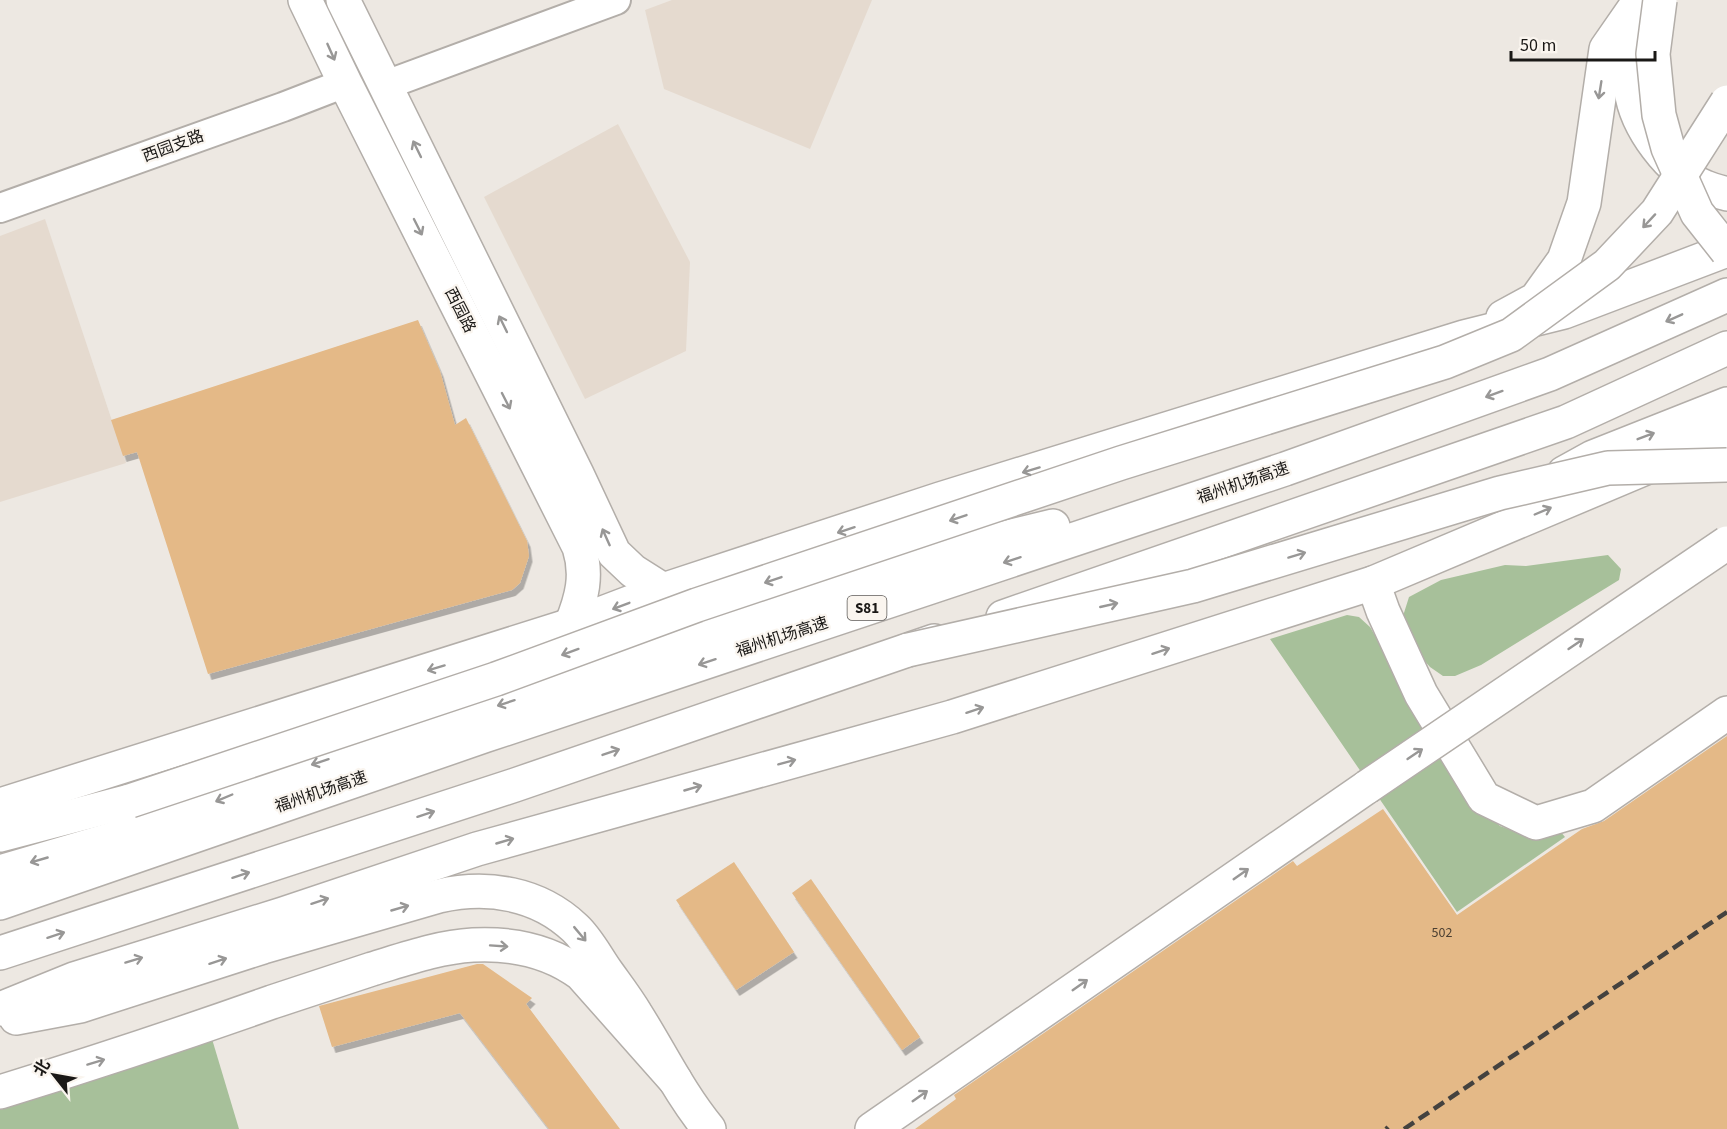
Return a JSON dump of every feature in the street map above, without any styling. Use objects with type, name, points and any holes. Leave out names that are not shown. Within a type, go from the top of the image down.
[{"type":"main road","name":"西园路","points":[[305,0],[579,547],[585,568],[584,583],[572,625]]},
{"type":"main road","name":"西园路","points":[[343,0],[572,463],[610,547],[625,564],[663,590]]},
{"type":"main road","points":[[1464,337],[1536,299],[1564,260],[1584,203],[1606,49],[1640,0]]},
{"type":"main road","points":[[1660,0],[1637,42],[1631,67],[1631,91],[1638,113],[1647,136],[1683,174],[1703,187],[1727,194]]},
{"type":"main road","points":[[0,806],[572,625],[663,590],[940,499],[1464,337],[1564,312],[1727,250],[1697,213],[1668,148],[1659,115],[1653,54],[1660,0]]},
{"type":"main road","points":[[0,835],[130,801],[496,680],[697,605],[1121,463],[1445,362],[1511,335],[1607,265],[1657,212],[1727,102]]},
{"type":"main road","name":"福州机场高速","points":[[0,903],[484,736],[1285,469],[1550,374],[1727,295]]},
{"type":"main road","points":[[0,953],[515,785],[1566,422],[1727,348]]},
{"type":"main road","points":[[1373,583],[1593,457],[1727,404]]},
{"type":"main road","points":[[0,1009],[74,979],[283,914],[477,849],[952,717],[1373,583],[1693,448],[1727,436]]},
{"type":"main road","points":[[908,650],[1193,586],[1500,493],[1608,468],[1727,465]]},
{"type":"main road","points":[[0,872],[160,825],[278,775],[591,676],[923,558],[1285,469]]},
{"type":"main road","points":[[872,1129],[1358,793],[1727,543]]},
{"type":"main road","points":[[1373,583],[1383,611],[1421,694],[1484,798],[1536,823],[1593,806],[1727,713]]},
{"type":"main road","points":[[0,1022],[80,1006],[263,947],[456,892],[492,890],[524,898],[552,912],[577,930],[635,1012],[693,1110],[709,1129]]},
{"type":"main road","points":[[0,1092],[140,1048],[309,989],[413,956],[472,945],[506,946],[538,951],[567,964],[580,974],[675,1080]]},
{"type":"street","points":[[386,85],[616,0]]},
{"type":"street","name":"西园支路","points":[[0,208],[345,83]]},
{"type":"shaded area","points":[[672,0],[872,0],[810,149],[664,89],[645,10]]},
{"type":"shaded area","points":[[618,124],[690,262],[686,351],[585,399],[484,197]]},
{"type":"shaded area","points":[[45,219],[126,463],[0,502],[0,236]]},
{"type":"green space","points":[[1608,555],[1621,569],[1619,580],[1481,665],[1455,676],[1443,676],[1430,667],[1414,649],[1403,616],[1409,597],[1441,580],[1505,565],[1526,566]]},
{"type":"green space","points":[[1347,615],[1359,617],[1370,627],[1478,807],[1500,826],[1517,832],[1560,831],[1565,837],[1457,912],[1270,639]]},
{"type":"green space","points":[[212,1039],[239,1129],[0,1129],[0,1110]]},
{"type":"building","points":[[418,320],[440,371],[455,425],[466,418],[527,541],[529,556],[520,583],[512,590],[208,674],[137,452],[123,456],[111,420]]},
{"type":"building","points":[[1727,736],[1727,1129],[915,1129],[956,1099],[954,1095],[1293,861],[1297,866],[1383,809],[1457,915],[1582,829],[1604,821]]},
{"type":"building","points":[[734,862],[794,952],[736,990],[676,900]]},
{"type":"building","points":[[811,879],[920,1037],[902,1050],[792,893]]},
{"type":"building","points":[[483,964],[532,998],[526,1004],[620,1129],[549,1129],[460,1013],[332,1047],[319,1006]]},
{"type":"railway","points":[[1404,1129],[1727,912]]}]
